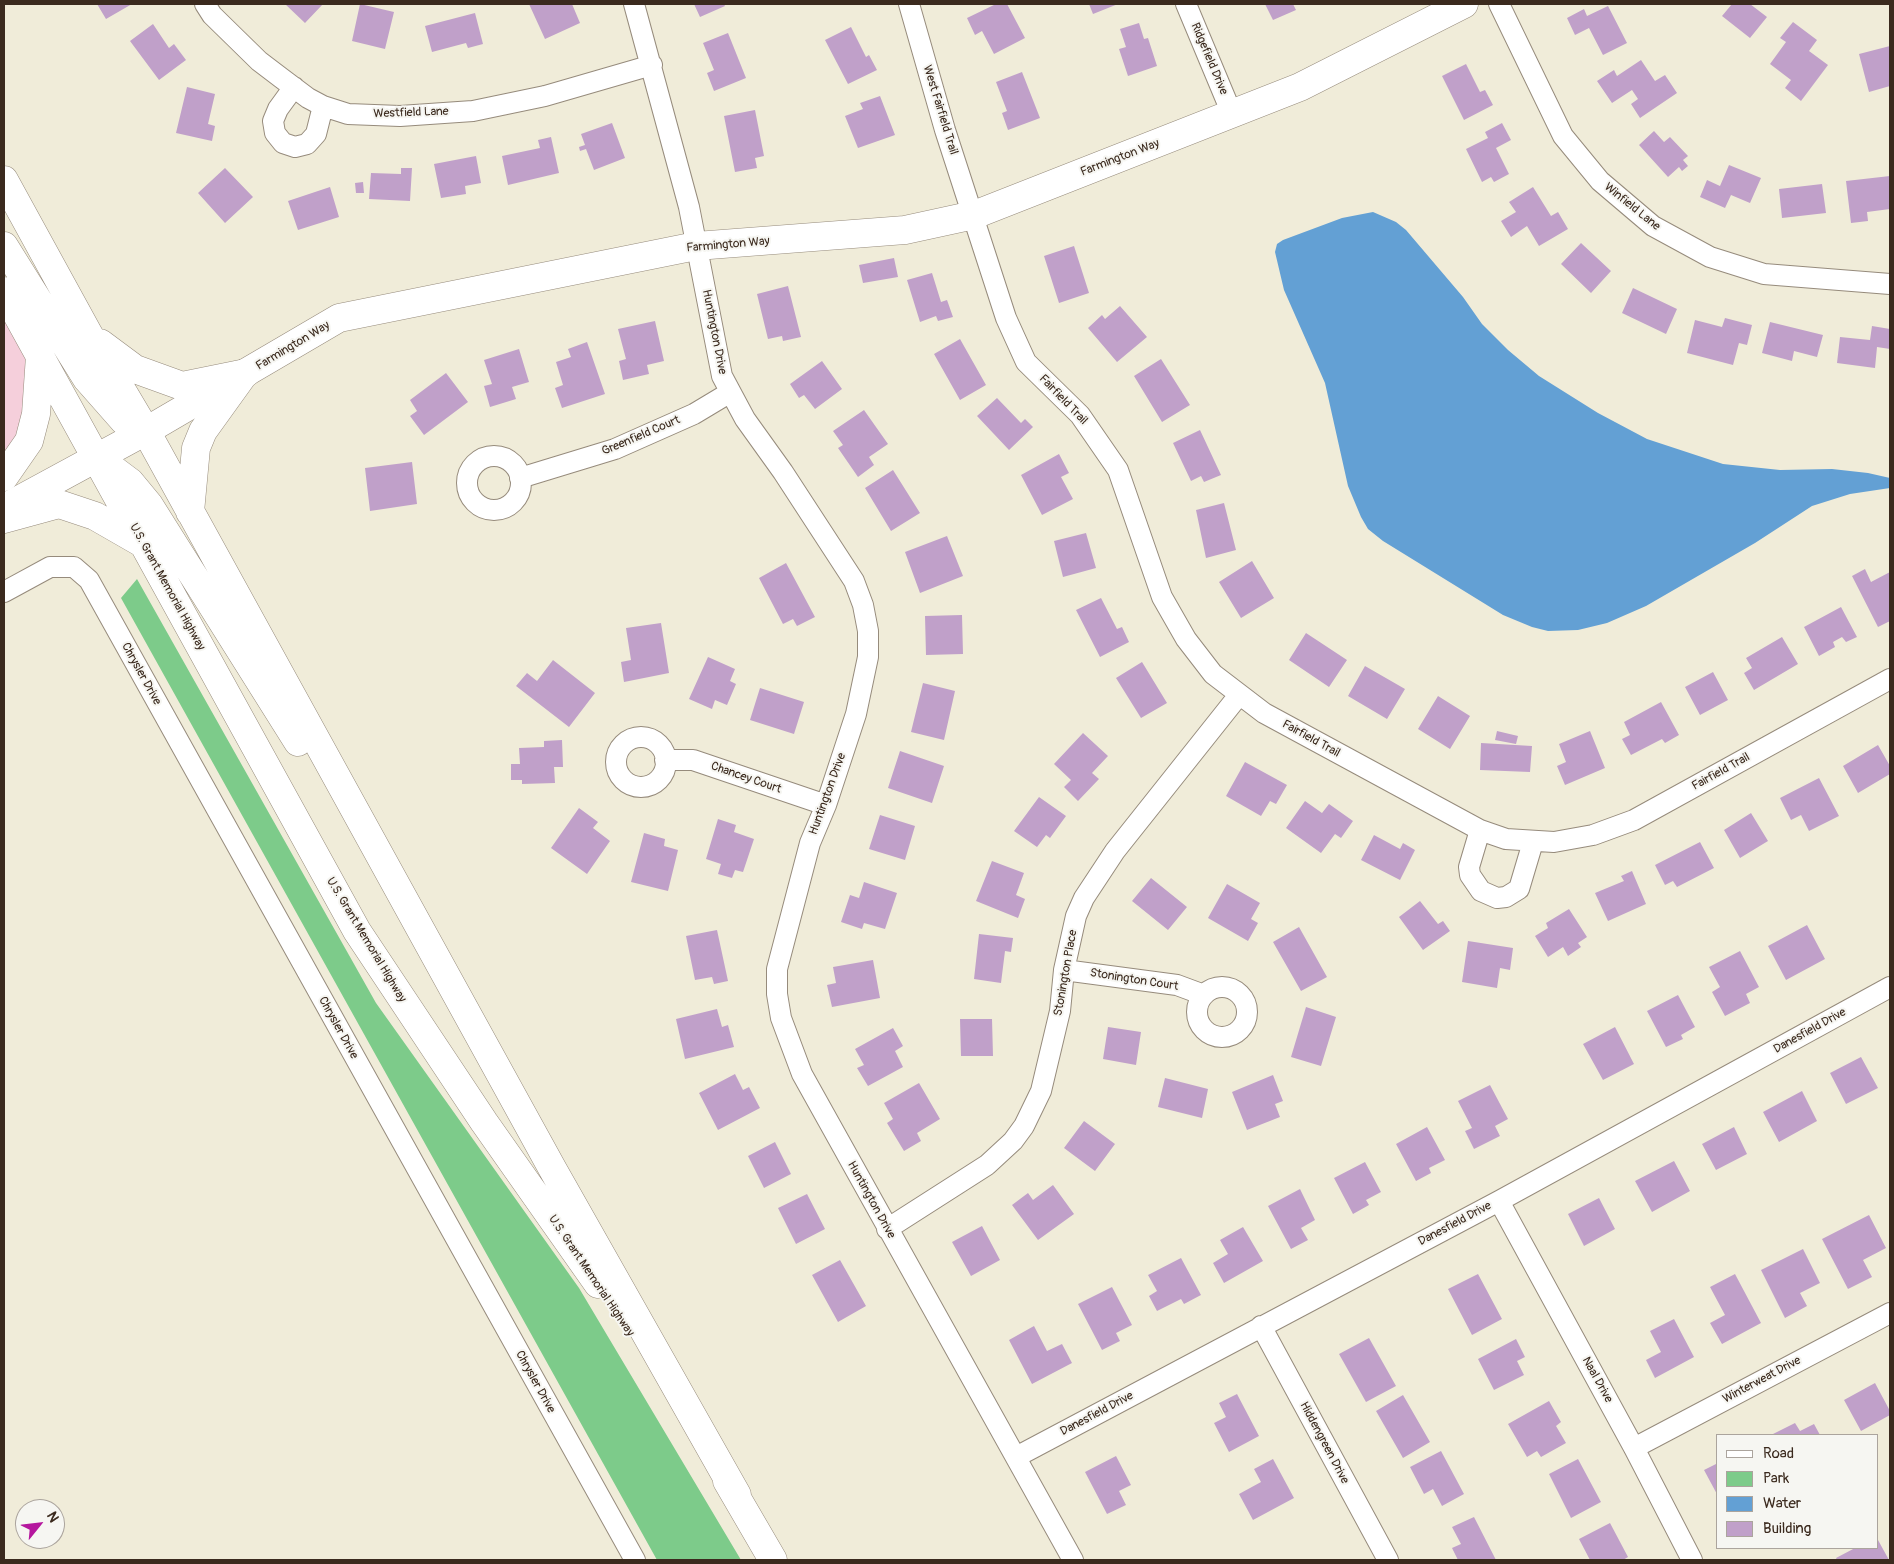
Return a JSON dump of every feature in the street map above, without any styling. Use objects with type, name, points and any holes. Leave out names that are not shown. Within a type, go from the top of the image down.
[{"type":"main road","name":"Farmington Way","points":[[4,508],[146,431],[339,318],[696,246],[905,230],[974,215],[1300,87],[1464,4]]},
{"type":"main road","points":[[4,180],[89,335],[146,431],[552,1168],[737,1495]]},
{"type":"main road","points":[[4,246],[87,380],[124,421],[146,431]]},
{"type":"main road","name":"U.S. Grant Memorial Highway","points":[[4,291],[357,931],[484,1122],[584,1262],[684,1420],[737,1495],[773,1560]]},
{"type":"main road","points":[[89,335],[135,369],[182,386],[245,374]]},
{"type":"main road","points":[[4,477],[29,441],[36,414],[40,356]]},
{"type":"main road","points":[[190,512],[193,472],[203,431],[245,374]]},
{"type":"main road","points":[[97,458],[118,471],[149,505],[315,770],[368,834]]},
{"type":"main road","points":[[4,519],[59,504],[95,516],[142,543]]},
{"type":"street","name":"Westfield Lane","points":[[205,4],[212,15],[259,61],[322,106],[348,114],[400,116],[473,111],[545,96],[652,65]]},
{"type":"street","name":"Huntington Drive","points":[[634,4],[689,207],[722,376],[729,393],[854,581],[863,605],[868,631],[868,657],[856,714],[826,805],[810,843],[777,969],[777,994],[781,1018],[802,1074],[886,1229],[1073,1560]]},
{"type":"street","name":"West Fairfield Trail","points":[[909,4],[945,130],[974,215]]},
{"type":"street","name":"Ridgefield Drive","points":[[1186,4],[1232,114]]},
{"type":"street","name":"Winfield Lane","points":[[1499,4],[1564,136],[1600,181],[1653,226],[1710,257],[1764,274],[1890,284]]},
{"type":"street","points":[[294,87],[278,109],[273,120],[274,133],[283,143],[295,147],[307,144],[316,134],[322,106]]},
{"type":"street","name":"Fairfield Trail","points":[[974,215],[1006,318],[1026,362],[1080,415],[1118,470],[1162,597],[1174,620],[1207,667],[1239,696],[1264,713],[1480,830],[1506,839],[1533,842],[1554,842],[1594,836],[1634,820],[1890,679]]},
{"type":"street","name":"Greenfield Court","points":[[520,478],[616,449],[694,414],[729,393]]},
{"type":"street","name":"Chrysler Drive","points":[[4,592],[50,567],[74,567],[89,580],[635,1560]]},
{"type":"street","name":"Stonington Place","points":[[886,1229],[987,1165],[1013,1141],[1024,1126],[1041,1091],[1060,1011],[1064,970],[1076,916],[1084,898],[1116,851],[1239,696]]},
{"type":"street","name":"Chancey Court","points":[[665,760],[693,760],[826,805]]},
{"type":"street","points":[[1480,830],[1468,867],[1470,875],[1481,891],[1497,898],[1506,897],[1519,889],[1533,842]]},
{"type":"street","name":"Stonington Court","points":[[1064,970],[1177,986],[1204,995]]},
{"type":"street","name":"Danesfield Drive","points":[[1016,1457],[1499,1201],[1890,987]]},
{"type":"street","name":"Naal Drive","points":[[1499,1201],[1634,1448],[1692,1560]]},
{"type":"street","name":"Winterweat Drive","points":[[1634,1448],[1890,1313]]},
{"type":"street","name":"Hiddengreen Drive","points":[[1261,1326],[1388,1560]]},
{"type":"shaded area","points":[[4,318],[38,377],[19,441],[4,451]]},
{"type":"green space","points":[[137,579],[376,1003],[579,1288],[741,1560],[657,1560],[121,598]]},
{"type":"water","points":[[1373,212],[1396,222],[1406,230],[1463,297],[1482,324],[1508,350],[1539,376],[1598,413],[1647,439],[1723,464],[1780,470],[1832,469],[1868,473],[1890,478],[1890,488],[1850,494],[1812,506],[1755,543],[1646,606],[1607,623],[1578,630],[1548,631],[1532,627],[1503,615],[1383,541],[1368,529],[1348,486],[1325,383],[1284,290],[1275,252],[1277,244],[1342,218]]},
{"type":"building","points":[[97,4],[132,4],[106,19]]},
{"type":"building","points":[[285,4],[323,4],[305,23]]},
{"type":"building","points":[[360,4],[394,12],[385,49],[352,41]]},
{"type":"building","points":[[529,4],[572,4],[580,23],[545,39]]},
{"type":"building","points":[[694,4],[724,4],[725,6],[700,17]]},
{"type":"building","points":[[996,4],[1007,4],[1025,38],[994,54],[982,31],[975,35],[967,18]]},
{"type":"building","points":[[1089,4],[1118,4],[1093,14]]},
{"type":"building","points":[[1265,4],[1293,4],[1296,10],[1273,20]]},
{"type":"building","points":[[1732,4],[1750,4],[1767,17],[1750,38],[1722,16]]},
{"type":"building","points":[[1608,6],[1627,43],[1603,55],[1589,28],[1575,35],[1567,18],[1584,9],[1587,16]]},
{"type":"building","points":[[475,13],[483,44],[468,48],[466,43],[432,52],[425,26]]},
{"type":"building","points":[[1793,22],[1817,40],[1809,51],[1828,65],[1801,101],[1785,88],[1791,80],[1770,64],[1786,42],[1780,38]]},
{"type":"building","points":[[1139,23],[1144,39],[1148,38],[1157,66],[1128,76],[1119,49],[1126,47],[1120,29]]},
{"type":"building","points":[[153,24],[169,48],[174,44],[186,60],[159,80],[130,41]]},
{"type":"building","points":[[851,27],[866,57],[869,55],[877,70],[848,84],[825,40]]},
{"type":"building","points":[[728,33],[746,78],[714,91],[707,73],[714,70],[703,43]]},
{"type":"building","points":[[1890,46],[1890,86],[1869,92],[1859,54]]},
{"type":"building","points":[[1641,60],[1655,81],[1665,75],[1677,93],[1640,118],[1631,104],[1638,99],[1632,90],[1612,103],[1597,81],[1614,70],[1617,76]]},
{"type":"building","points":[[1466,64],[1480,92],[1485,90],[1493,105],[1464,120],[1442,76]]},
{"type":"building","points":[[1022,72],[1040,118],[1008,130],[1002,113],[1007,111],[996,82]]},
{"type":"building","points":[[187,87],[215,94],[208,124],[215,126],[212,141],[176,133]]},
{"type":"building","points":[[880,96],[895,135],[858,148],[845,116],[863,109],[860,103]]},
{"type":"building","points":[[755,110],[764,156],[755,158],[757,168],[735,172],[724,116]]},
{"type":"building","points":[[612,123],[625,158],[594,170],[586,149],[580,151],[579,147],[585,145],[581,134]]},
{"type":"building","points":[[1502,123],[1511,140],[1496,148],[1509,174],[1494,182],[1491,177],[1482,182],[1466,149],[1488,138],[1485,132]]},
{"type":"building","points":[[1654,131],[1664,142],[1670,137],[1688,156],[1683,160],[1688,166],[1682,171],[1679,167],[1668,177],[1639,145]]},
{"type":"building","points":[[551,137],[559,173],[508,185],[502,156],[540,148],[538,140]]},
{"type":"building","points":[[476,156],[481,183],[465,186],[466,194],[441,198],[434,164]]},
{"type":"building","points":[[1729,165],[1761,178],[1750,203],[1731,195],[1725,208],[1700,197],[1707,180],[1720,186]]},
{"type":"building","points":[[225,168],[253,197],[225,223],[198,193]]},
{"type":"building","points":[[401,168],[412,168],[410,201],[369,199],[371,173],[401,174]]},
{"type":"building","points":[[1890,176],[1890,209],[1867,212],[1868,221],[1851,223],[1846,181]]},
{"type":"building","points":[[363,182],[364,193],[356,193],[355,183]]},
{"type":"building","points":[[1822,184],[1826,213],[1782,218],[1779,189]]},
{"type":"building","points":[[330,187],[339,217],[298,230],[288,201]]},
{"type":"building","points":[[1533,187],[1551,216],[1558,212],[1568,229],[1539,246],[1527,226],[1511,237],[1501,221],[1516,212],[1509,202]]},
{"type":"building","points":[[1581,243],[1611,271],[1591,293],[1561,264]]},
{"type":"building","points":[[1074,246],[1089,293],[1059,303],[1044,256]]},
{"type":"building","points":[[894,258],[898,277],[863,283],[859,265]]},
{"type":"building","points":[[932,273],[941,302],[947,300],[953,317],[938,321],[936,316],[920,322],[907,280]]},
{"type":"building","points":[[788,286],[801,337],[783,341],[782,336],[768,339],[757,294]]},
{"type":"building","points":[[1633,288],[1677,309],[1666,334],[1622,313]]},
{"type":"building","points":[[1120,306],[1147,337],[1117,362],[1088,328],[1102,315],[1105,319]]},
{"type":"building","points":[[1725,318],[1752,325],[1747,345],[1739,343],[1733,365],[1687,353],[1695,320],[1722,327]]},
{"type":"building","points":[[655,321],[664,361],[647,365],[649,374],[623,380],[619,361],[626,359],[618,329]]},
{"type":"building","points":[[1770,322],[1823,335],[1817,357],[1794,351],[1792,361],[1762,353]]},
{"type":"building","points":[[1872,326],[1890,329],[1890,349],[1877,347],[1875,368],[1837,363],[1840,337],[1870,340]]},
{"type":"building","points":[[960,339],[986,385],[960,400],[934,354]]},
{"type":"building","points":[[587,342],[605,394],[562,408],[555,388],[563,385],[556,362],[571,357],[568,349]]},
{"type":"building","points":[[519,349],[529,382],[512,387],[516,399],[490,407],[484,386],[492,384],[484,360]]},
{"type":"building","points":[[1161,359],[1190,405],[1162,422],[1134,376]]},
{"type":"building","points":[[822,361],[842,389],[815,409],[804,395],[799,398],[790,384]]},
{"type":"building","points":[[446,373],[468,402],[424,435],[410,416],[417,411],[410,400]]},
{"type":"building","points":[[997,398],[1021,423],[1025,419],[1033,427],[1009,450],[977,416]]},
{"type":"building","points":[[864,410],[888,444],[869,457],[874,465],[858,477],[838,448],[843,445],[833,431]]},
{"type":"building","points":[[1200,430],[1221,475],[1204,482],[1201,476],[1191,481],[1173,443]]},
{"type":"building","points":[[1059,454],[1069,473],[1061,477],[1073,499],[1042,515],[1021,475]]},
{"type":"building","points":[[412,462],[417,504],[370,511],[365,468]]},
{"type":"building","points":[[893,470],[920,513],[891,531],[865,488]]},
{"type":"building","points":[[1224,503],[1236,550],[1206,558],[1196,510]]},
{"type":"building","points":[[1086,533],[1096,568],[1063,577],[1054,541]]},
{"type":"building","points":[[947,536],[963,576],[920,593],[905,552]]},
{"type":"building","points":[[1252,561],[1274,598],[1241,618],[1219,582]]},
{"type":"building","points":[[786,563],[815,617],[797,626],[793,619],[783,624],[759,578]]},
{"type":"building","points":[[1865,569],[1871,582],[1890,572],[1890,621],[1878,627],[1852,576]]},
{"type":"building","points":[[1101,598],[1117,629],[1122,627],[1129,642],[1100,657],[1076,610]]},
{"type":"building","points":[[1841,607],[1857,637],[1846,642],[1842,637],[1833,642],[1835,647],[1819,656],[1804,627]]},
{"type":"building","points":[[962,615],[963,654],[926,655],[925,616]]},
{"type":"building","points":[[661,623],[669,673],[624,682],[621,662],[631,660],[626,628]]},
{"type":"building","points":[[1306,633],[1347,660],[1329,687],[1289,660]]},
{"type":"building","points":[[1782,637],[1798,664],[1754,690],[1744,673],[1752,668],[1746,658]]},
{"type":"building","points":[[708,657],[735,669],[730,681],[736,684],[727,705],[715,700],[712,709],[689,699]]},
{"type":"building","points":[[553,660],[595,693],[569,727],[516,686],[527,673],[537,681]]},
{"type":"building","points":[[1142,662],[1167,703],[1141,718],[1116,678]]},
{"type":"building","points":[[1365,666],[1405,689],[1387,719],[1348,696]]},
{"type":"building","points":[[1713,672],[1728,700],[1700,715],[1685,687]]},
{"type":"building","points":[[923,683],[955,691],[944,740],[911,732]]},
{"type":"building","points":[[760,688],[804,702],[794,734],[750,720]]},
{"type":"building","points":[[1438,696],[1470,716],[1450,749],[1418,729]]},
{"type":"building","points":[[1661,702],[1679,735],[1665,743],[1662,739],[1631,755],[1622,739],[1630,735],[1624,722]]},
{"type":"building","points":[[1497,731],[1518,736],[1516,744],[1495,740]]},
{"type":"building","points":[[1590,731],[1605,768],[1565,785],[1557,766],[1566,762],[1559,744]]},
{"type":"building","points":[[1083,733],[1108,756],[1092,773],[1099,779],[1078,801],[1064,787],[1071,780],[1054,764]]},
{"type":"building","points":[[562,740],[563,767],[554,767],[555,783],[522,784],[522,780],[511,780],[511,764],[520,764],[519,748],[544,747],[544,741]]},
{"type":"building","points":[[1481,743],[1532,746],[1530,772],[1480,770]]},
{"type":"building","points":[[1878,745],[1890,766],[1890,774],[1858,793],[1843,766]]},
{"type":"building","points":[[900,751],[944,766],[932,803],[888,788]]},
{"type":"building","points":[[1245,762],[1287,785],[1276,804],[1270,801],[1261,816],[1226,796]]},
{"type":"building","points":[[1819,778],[1839,816],[1809,831],[1801,815],[1791,820],[1780,798]]},
{"type":"building","points":[[1039,797],[1066,816],[1050,838],[1046,835],[1037,847],[1014,831]]},
{"type":"building","points":[[1305,801],[1322,813],[1329,804],[1353,821],[1341,838],[1335,834],[1321,853],[1286,828]]},
{"type":"building","points":[[579,808],[598,822],[593,828],[610,841],[587,874],[551,848]]},
{"type":"building","points":[[1751,813],[1768,841],[1740,858],[1724,830]]},
{"type":"building","points":[[880,815],[915,826],[905,860],[869,849]]},
{"type":"building","points":[[718,819],[736,825],[734,832],[754,839],[743,872],[735,870],[732,878],[718,874],[721,864],[706,859]]},
{"type":"building","points":[[644,833],[665,839],[664,846],[678,850],[668,891],[631,882]]},
{"type":"building","points":[[1374,835],[1400,849],[1403,843],[1415,850],[1400,880],[1361,860]]},
{"type":"building","points":[[1700,842],[1714,868],[1677,887],[1673,881],[1665,885],[1655,865]]},
{"type":"building","points":[[992,861],[1024,873],[1016,895],[1025,899],[1018,918],[976,901]]},
{"type":"building","points":[[1632,871],[1646,904],[1608,921],[1595,893],[1624,881],[1621,876]]},
{"type":"building","points":[[1151,878],[1187,907],[1168,930],[1132,901]]},
{"type":"building","points":[[864,882],[897,893],[885,929],[864,923],[862,929],[841,922],[850,895],[859,898]]},
{"type":"building","points":[[1227,884],[1260,903],[1251,919],[1258,923],[1248,941],[1208,918]]},
{"type":"building","points":[[1420,901],[1438,924],[1443,921],[1450,931],[1423,950],[1399,917]]},
{"type":"building","points":[[1569,909],[1587,937],[1578,943],[1581,947],[1568,956],[1563,947],[1548,957],[1535,936],[1548,928],[1546,923]]},
{"type":"building","points":[[1807,925],[1825,959],[1786,980],[1768,946]]},
{"type":"building","points":[[1299,927],[1327,977],[1301,991],[1273,942]]},
{"type":"building","points":[[717,930],[728,981],[714,984],[712,977],[695,980],[686,936]]},
{"type":"building","points":[[979,934],[1013,938],[1011,952],[1005,951],[1001,983],[974,979]]},
{"type":"building","points":[[1468,941],[1513,948],[1510,970],[1500,968],[1497,988],[1462,982]]},
{"type":"building","points":[[1740,951],[1759,987],[1746,994],[1750,1003],[1725,1016],[1712,992],[1720,987],[1709,967]]},
{"type":"building","points":[[873,960],[880,998],[832,1007],[827,985],[836,983],[833,967]]},
{"type":"building","points":[[1678,995],[1695,1027],[1681,1035],[1683,1039],[1666,1047],[1647,1011]]},
{"type":"building","points":[[1306,1007],[1336,1017],[1321,1066],[1291,1057]]},
{"type":"building","points":[[717,1009],[722,1027],[728,1025],[734,1047],[685,1059],[676,1019]]},
{"type":"building","points":[[960,1019],[992,1019],[993,1056],[961,1056]]},
{"type":"building","points":[[1108,1027],[1141,1032],[1136,1065],[1103,1059]]},
{"type":"building","points":[[1615,1027],[1634,1064],[1603,1080],[1583,1044]]},
{"type":"building","points":[[893,1028],[903,1046],[895,1051],[903,1067],[868,1086],[857,1068],[864,1065],[855,1049]]},
{"type":"building","points":[[1861,1057],[1878,1088],[1846,1104],[1830,1073]]},
{"type":"building","points":[[735,1074],[743,1090],[749,1087],[760,1108],[718,1130],[699,1093]]},
{"type":"building","points":[[1273,1075],[1283,1101],[1275,1104],[1280,1117],[1247,1130],[1232,1092]]},
{"type":"building","points":[[1165,1078],[1208,1089],[1202,1118],[1158,1107]]},
{"type":"building","points":[[919,1083],[940,1119],[917,1133],[921,1141],[904,1151],[887,1123],[893,1119],[884,1103]]},
{"type":"building","points":[[1490,1085],[1508,1119],[1495,1126],[1500,1136],[1474,1149],[1465,1131],[1472,1128],[1458,1101]]},
{"type":"building","points":[[1802,1091],[1817,1121],[1779,1142],[1763,1112]]},
{"type":"building","points":[[1084,1121],[1115,1144],[1095,1171],[1064,1148]]},
{"type":"building","points":[[1427,1127],[1445,1160],[1429,1168],[1431,1173],[1416,1181],[1396,1144]]},
{"type":"building","points":[[1734,1127],[1747,1154],[1716,1170],[1702,1144]]},
{"type":"building","points":[[775,1142],[791,1174],[764,1188],[748,1156]]},
{"type":"building","points":[[1674,1161],[1690,1191],[1652,1212],[1635,1181]]},
{"type":"building","points":[[1365,1162],[1381,1192],[1366,1200],[1369,1205],[1353,1214],[1334,1178]]},
{"type":"building","points":[[1053,1185],[1074,1214],[1038,1240],[1012,1205],[1028,1193],[1033,1200]]},
{"type":"building","points":[[1300,1189],[1315,1220],[1301,1228],[1308,1240],[1291,1249],[1268,1206]]},
{"type":"building","points":[[807,1194],[825,1229],[796,1244],[778,1208]]},
{"type":"building","points":[[1599,1198],[1615,1229],[1584,1246],[1568,1214]]},
{"type":"building","points":[[1869,1215],[1886,1248],[1863,1260],[1872,1277],[1848,1289],[1822,1239]]},
{"type":"building","points":[[982,1226],[1000,1260],[971,1276],[952,1242]]},
{"type":"building","points":[[1243,1227],[1263,1261],[1224,1283],[1213,1263],[1228,1254],[1220,1240]]},
{"type":"building","points":[[1803,1249],[1820,1283],[1800,1293],[1807,1306],[1785,1318],[1761,1270]]},
{"type":"building","points":[[1181,1258],[1201,1295],[1184,1304],[1181,1299],[1157,1311],[1149,1296],[1157,1291],[1148,1275]]},
{"type":"building","points":[[840,1260],[866,1306],[838,1322],[812,1275]]},
{"type":"building","points":[[1478,1274],[1502,1319],[1472,1335],[1448,1289]]},
{"type":"building","points":[[1735,1274],[1761,1323],[1722,1344],[1710,1323],[1725,1315],[1710,1287]]},
{"type":"building","points":[[1112,1287],[1132,1325],[1116,1333],[1120,1341],[1102,1350],[1078,1304]]},
{"type":"building","points":[[1674,1319],[1694,1357],[1655,1378],[1646,1360],[1661,1352],[1650,1331]]},
{"type":"building","points":[[1034,1326],[1047,1351],[1062,1344],[1072,1363],[1032,1384],[1009,1340]]},
{"type":"building","points":[[1369,1338],[1396,1386],[1366,1402],[1339,1354]]},
{"type":"building","points":[[1516,1339],[1525,1357],[1517,1361],[1524,1375],[1494,1390],[1478,1359]]},
{"type":"building","points":[[1875,1383],[1890,1411],[1890,1415],[1861,1431],[1844,1400]]},
{"type":"building","points":[[1237,1394],[1259,1436],[1229,1452],[1214,1423],[1226,1417],[1219,1403]]},
{"type":"building","points":[[1403,1395],[1430,1442],[1403,1458],[1376,1411]]},
{"type":"building","points":[[1549,1401],[1561,1422],[1556,1426],[1566,1443],[1541,1457],[1537,1451],[1527,1457],[1508,1424]]},
{"type":"building","points":[[1795,1423],[1800,1431],[1814,1424],[1819,1434],[1773,1434]]},
{"type":"building","points":[[1441,1451],[1464,1494],[1442,1506],[1433,1489],[1424,1494],[1410,1467]]},
{"type":"building","points":[[1116,1456],[1131,1485],[1119,1491],[1126,1505],[1107,1514],[1085,1472]]},
{"type":"building","points":[[1273,1459],[1294,1498],[1253,1520],[1239,1494],[1261,1482],[1254,1469]]},
{"type":"building","points":[[1578,1459],[1601,1502],[1571,1518],[1549,1474]]},
{"type":"building","points":[[1716,1464],[1716,1492],[1704,1470]]},
{"type":"building","points":[[1474,1517],[1496,1560],[1458,1560],[1452,1548],[1461,1544],[1452,1527]]},
{"type":"building","points":[[1610,1523],[1628,1557],[1623,1560],[1590,1560],[1579,1539]]},
{"type":"building","points":[[1879,1542],[1889,1560],[1837,1560],[1836,1558],[1853,1549],[1879,1549]]}]
